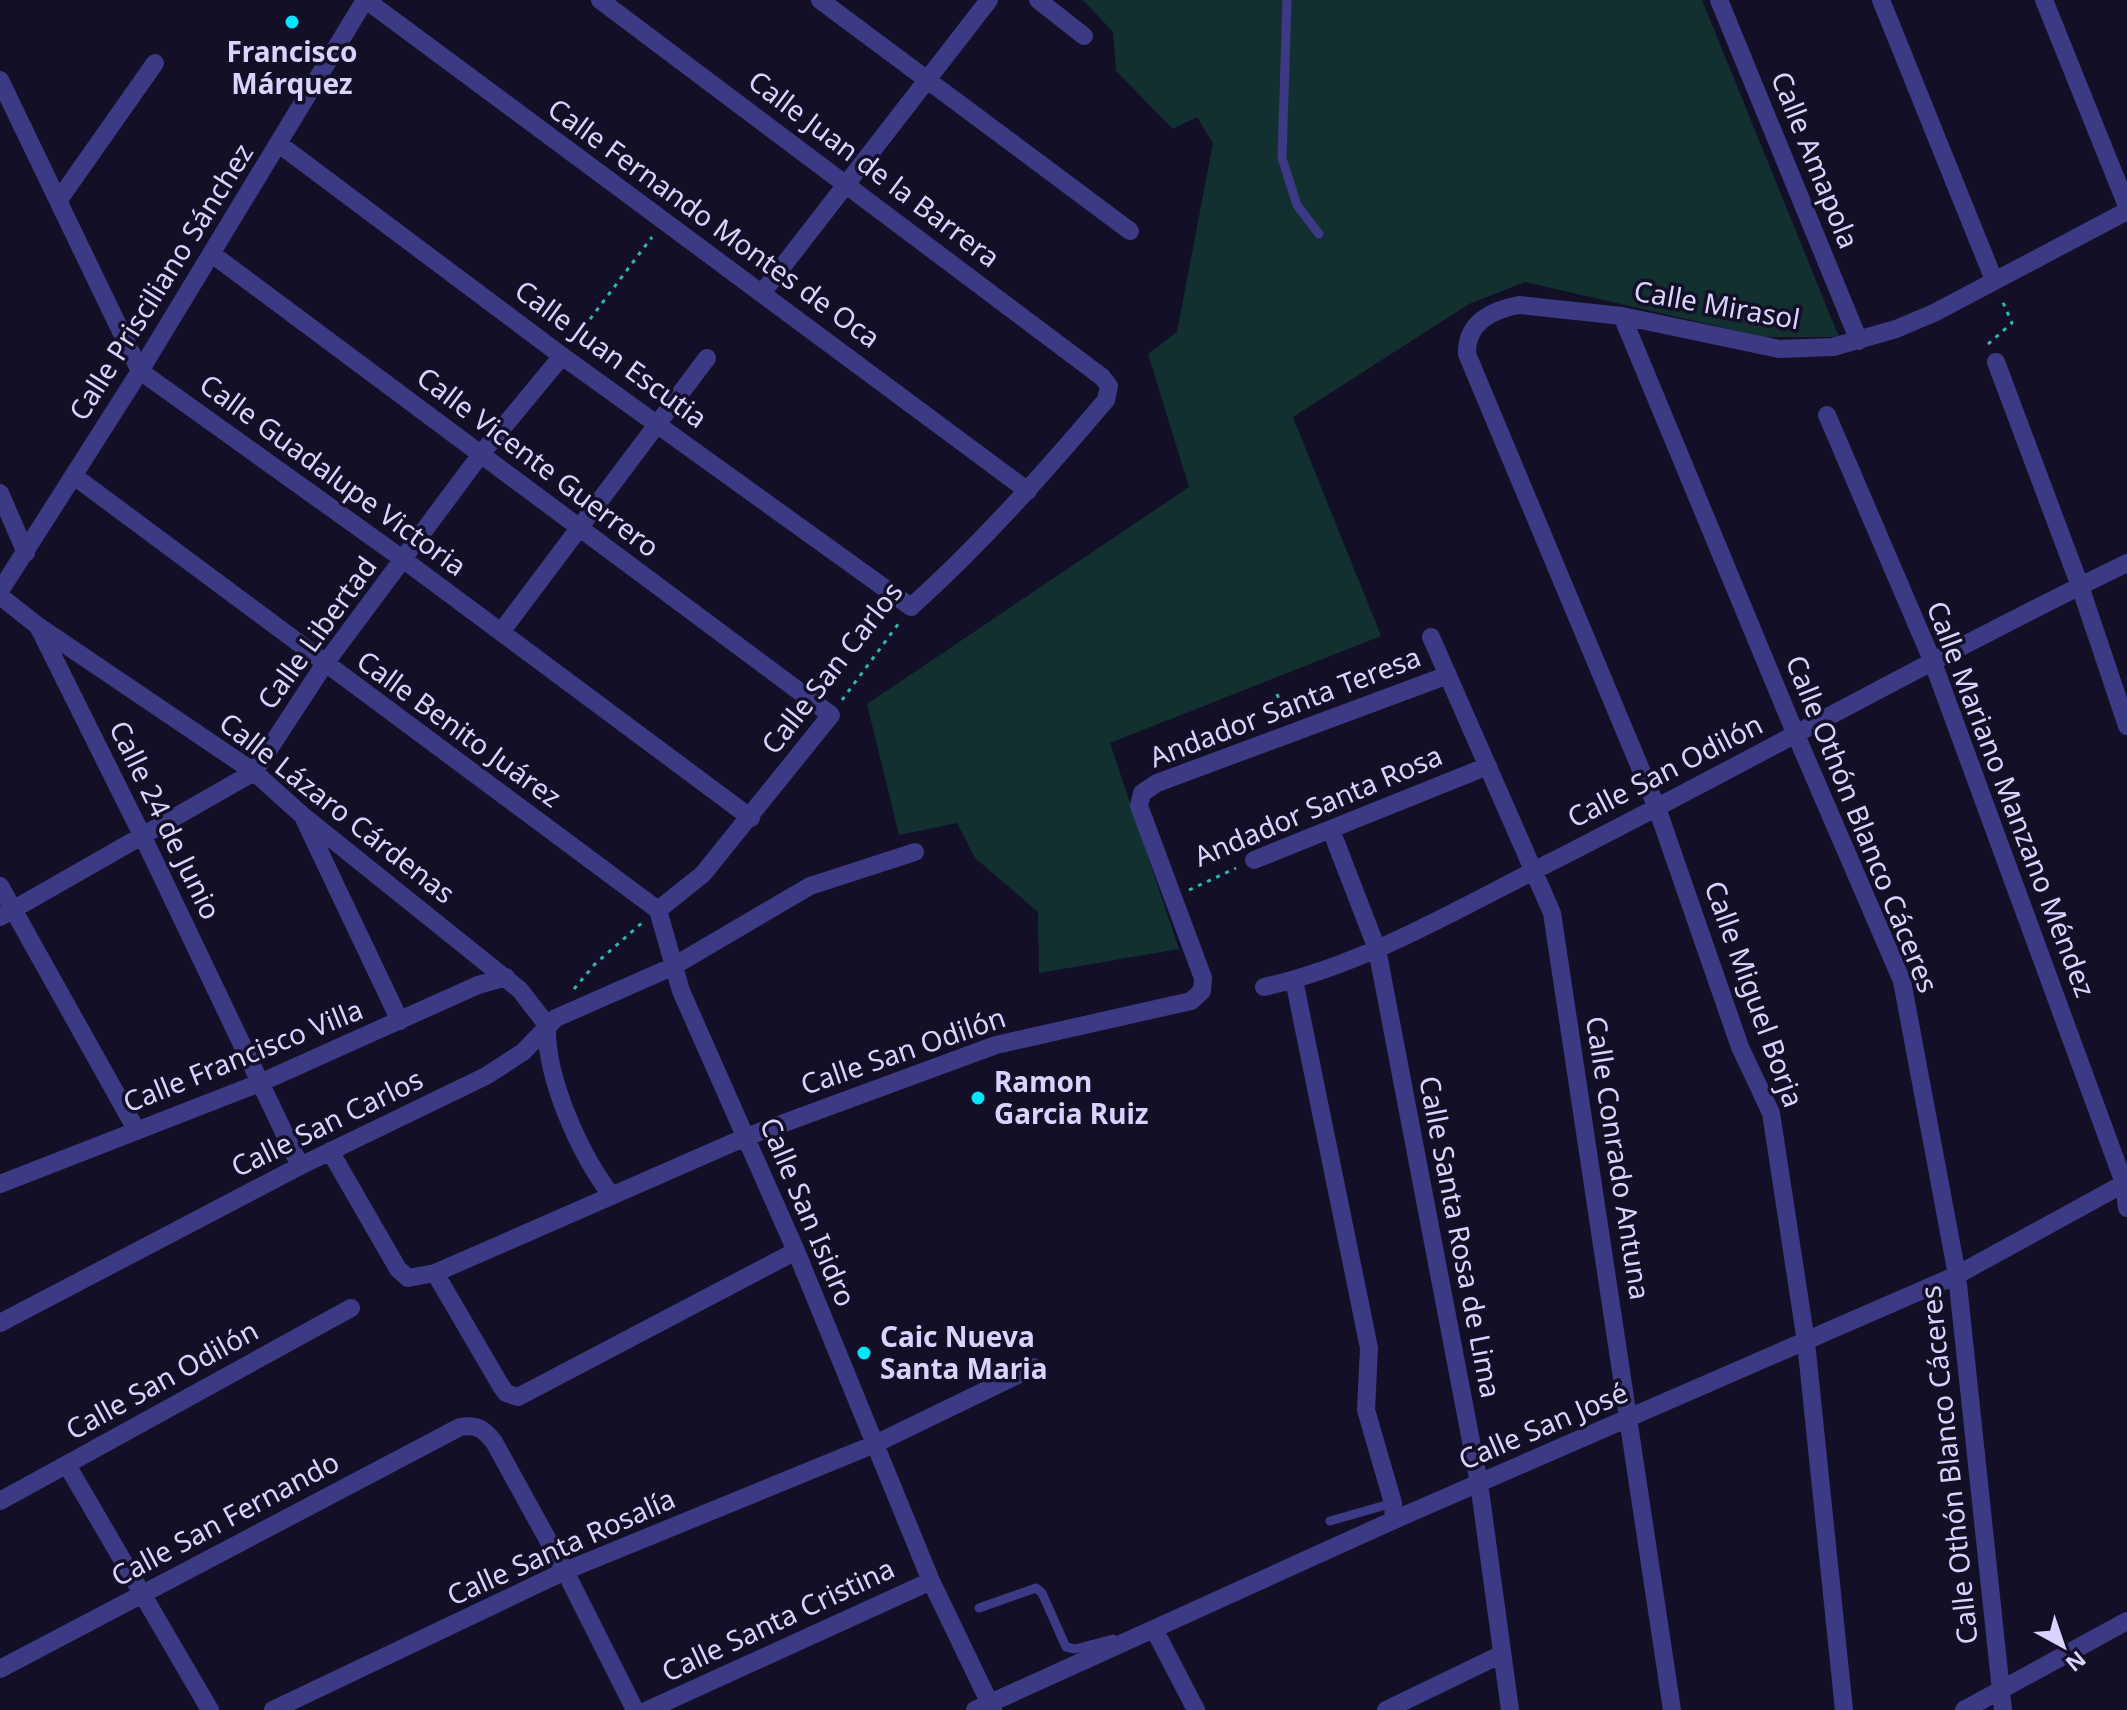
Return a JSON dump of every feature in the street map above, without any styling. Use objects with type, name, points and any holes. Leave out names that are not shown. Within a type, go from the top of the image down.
[{"type":"street","name":"Calle Prisciliano Sánchez","points":[[0,594],[212,254],[365,0]]},
{"type":"street","name":"Calle Fernando Montes de Oca","points":[[365,0],[1028,491]]},
{"type":"street","name":"Calle Juan de la Barrera","points":[[600,0],[849,183],[1102,377],[1109,386]]},
{"type":"street","points":[[820,0],[1130,231]]},
{"type":"street","points":[[762,293],[989,0]]},
{"type":"street","points":[[1038,0],[1084,36]]},
{"type":"street","name":"Calle Amapola","points":[[1719,0],[1859,341]]},
{"type":"street","points":[[1881,0],[1994,280]]},
{"type":"street","points":[[2044,0],[2127,208]]},
{"type":"street","points":[[58,201],[155,63]]},
{"type":"street","name":"Calle Guadalupe Victoria","points":[[0,80],[140,371],[404,560],[751,818]]},
{"type":"street","name":"Calle Juan Escutia","points":[[279,144],[562,356],[658,422],[911,607]]},
{"type":"street","name":"Calle Mirasol","points":[[1469,335],[1481,320],[1519,305],[1622,316],[1779,349],[1833,347],[1859,341],[1934,313],[2127,208]]},
{"type":"street","name":"Calle Vicente Guerrero","points":[[212,254],[831,715]]},
{"type":"street","name":"Calle Othón Blanco Cáceres","points":[[1622,316],[1902,981],[1957,1275],[2003,1710]]},
{"type":"street","name":"Calle Miguel Borja","points":[[1469,335],[1467,354],[1657,808],[1740,1047],[1771,1113],[1806,1342],[1844,1710]]},
{"type":"street","name":"Calle Libertad","points":[[6,913],[254,772],[324,665],[481,454],[562,356]]},
{"type":"street","points":[[501,632],[707,358]]},
{"type":"street","points":[[1996,362],[2080,586],[2127,726]]},
{"type":"street","name":"Calle San Carlos","points":[[911,607],[966,557],[1028,491],[1106,400],[1109,386]]},
{"type":"street","name":"Calle Mariano Manzano Méndez","points":[[1827,415],[1932,660],[2126,1182],[2127,1208]]},
{"type":"street","name":"Calle Benito Juárez","points":[[74,476],[660,915]]},
{"type":"street","points":[[0,493],[26,553]]},
{"type":"street","name":"Calle San Odilón","points":[[1264,987],[1294,980],[1377,949],[1657,808],[1932,660],[2127,563]]},
{"type":"street","name":"Calle 24 de Junio","points":[[0,594],[38,626],[262,1082],[300,1166]]},
{"type":"street","name":"Calle Lázaro Cárdenas","points":[[38,626],[254,772],[302,815],[506,977],[552,1022]]},
{"type":"street","name":"Calle Conrado Antuna","points":[[1431,637],[1552,913],[1672,1710]]},
{"type":"street","name":"Andador Santa Teresa","points":[[1170,898],[1139,806],[1142,793],[1157,783],[1448,675]]},
{"type":"street","name":"Calle San Carlos","points":[[660,915],[703,874],[751,818],[831,715]]},
{"type":"street","name":"Andador Santa Rosa","points":[[1254,860],[1488,766]]},
{"type":"street","points":[[302,815],[400,1021]]},
{"type":"street","name":"Calle Santa Rosa de Lima","points":[[1331,830],[1377,949],[1479,1483],[1510,1710]]},
{"type":"street","name":"Calle San Carlos","points":[[0,1323],[300,1166],[511,1062],[552,1022],[672,967],[810,886],[915,852]]},
{"type":"street","points":[[0,886],[6,913],[137,1131]]},
{"type":"street","name":"Calle San Odilón","points":[[330,1151],[398,1269],[408,1278],[435,1273],[746,1137],[996,1045],[1191,1001],[1202,991],[1203,978],[1170,898]]},
{"type":"street","name":"Calle San Isidro","points":[[660,915],[672,967],[796,1251],[986,1708]]},
{"type":"street","name":"Calle Francisco Villa","points":[[0,1184],[262,1082],[478,985],[506,977]]},
{"type":"street","points":[[1294,980],[1369,1348],[1366,1410],[1394,1511]]},
{"type":"street","points":[[552,1022],[546,1046],[554,1075],[590,1168],[612,1196]]},
{"type":"street","name":"Calle San José","points":[[986,1708],[1394,1511],[1479,1483],[1957,1275],[2126,1182]]},
{"type":"street","points":[[435,1273],[501,1386],[513,1396],[525,1395],[796,1251]]},
{"type":"street","name":"Calle San Odilón","points":[[0,1501],[351,1308]]},
{"type":"street","name":"Calle Santa Rosalía","points":[[273,1710],[565,1571],[875,1444],[1034,1367]]},
{"type":"street","name":"Calle San Fernando","points":[[0,1669],[460,1427],[479,1427],[494,1442],[565,1571]]},
{"type":"street","points":[[67,1465],[210,1710]]},
{"type":"street","points":[[565,1571],[635,1710]]},
{"type":"street","name":"Calle Santa Cristina","points":[[648,1710],[931,1581]]},
{"type":"street","points":[[1964,1710],[2127,1621]]},
{"type":"street","points":[[1154,1629],[1196,1710]]},
{"type":"street","points":[[1386,1710],[1502,1654]]},
{"type":"lane","points":[[1287,0],[1282,158],[1297,205],[1319,234]]},
{"type":"lane","points":[[1330,1521],[1394,1511]]},
{"type":"lane","points":[[979,1608],[1033,1588],[1040,1590],[1062,1643],[1071,1649],[1154,1629]]},
{"type":"path","points":[[562,356],[664,222]]},
{"type":"path","points":[[1988,342],[2012,323],[1994,280]]},
{"type":"path","name":"Calle San Carlos","points":[[831,715],[911,607]]},
{"type":"path","name":"Andador Santa Rosa","points":[[1170,898],[1254,860]]},
{"type":"path","points":[[552,1022],[571,992],[595,964],[660,915]]},
{"type":"green space","points":[[1083,0],[1702,0],[1839,337],[1764,337],[1525,282],[1469,304],[1293,417],[1381,636],[1110,743],[1179,949],[1039,973],[1038,912],[975,858],[957,823],[899,835],[867,704],[1189,487],[1148,354],[1177,332],[1213,143],[1197,117],[1173,129],[1116,71],[1113,32]]},
{"type":"place","name":"Francisco Márquez","points":[[292,22]]},
{"type":"place","name":"Ramon Garcia Ruiz","points":[[978,1098]]},
{"type":"place","name":"Caic Nueva Santa Maria","points":[[864,1353]]}]
